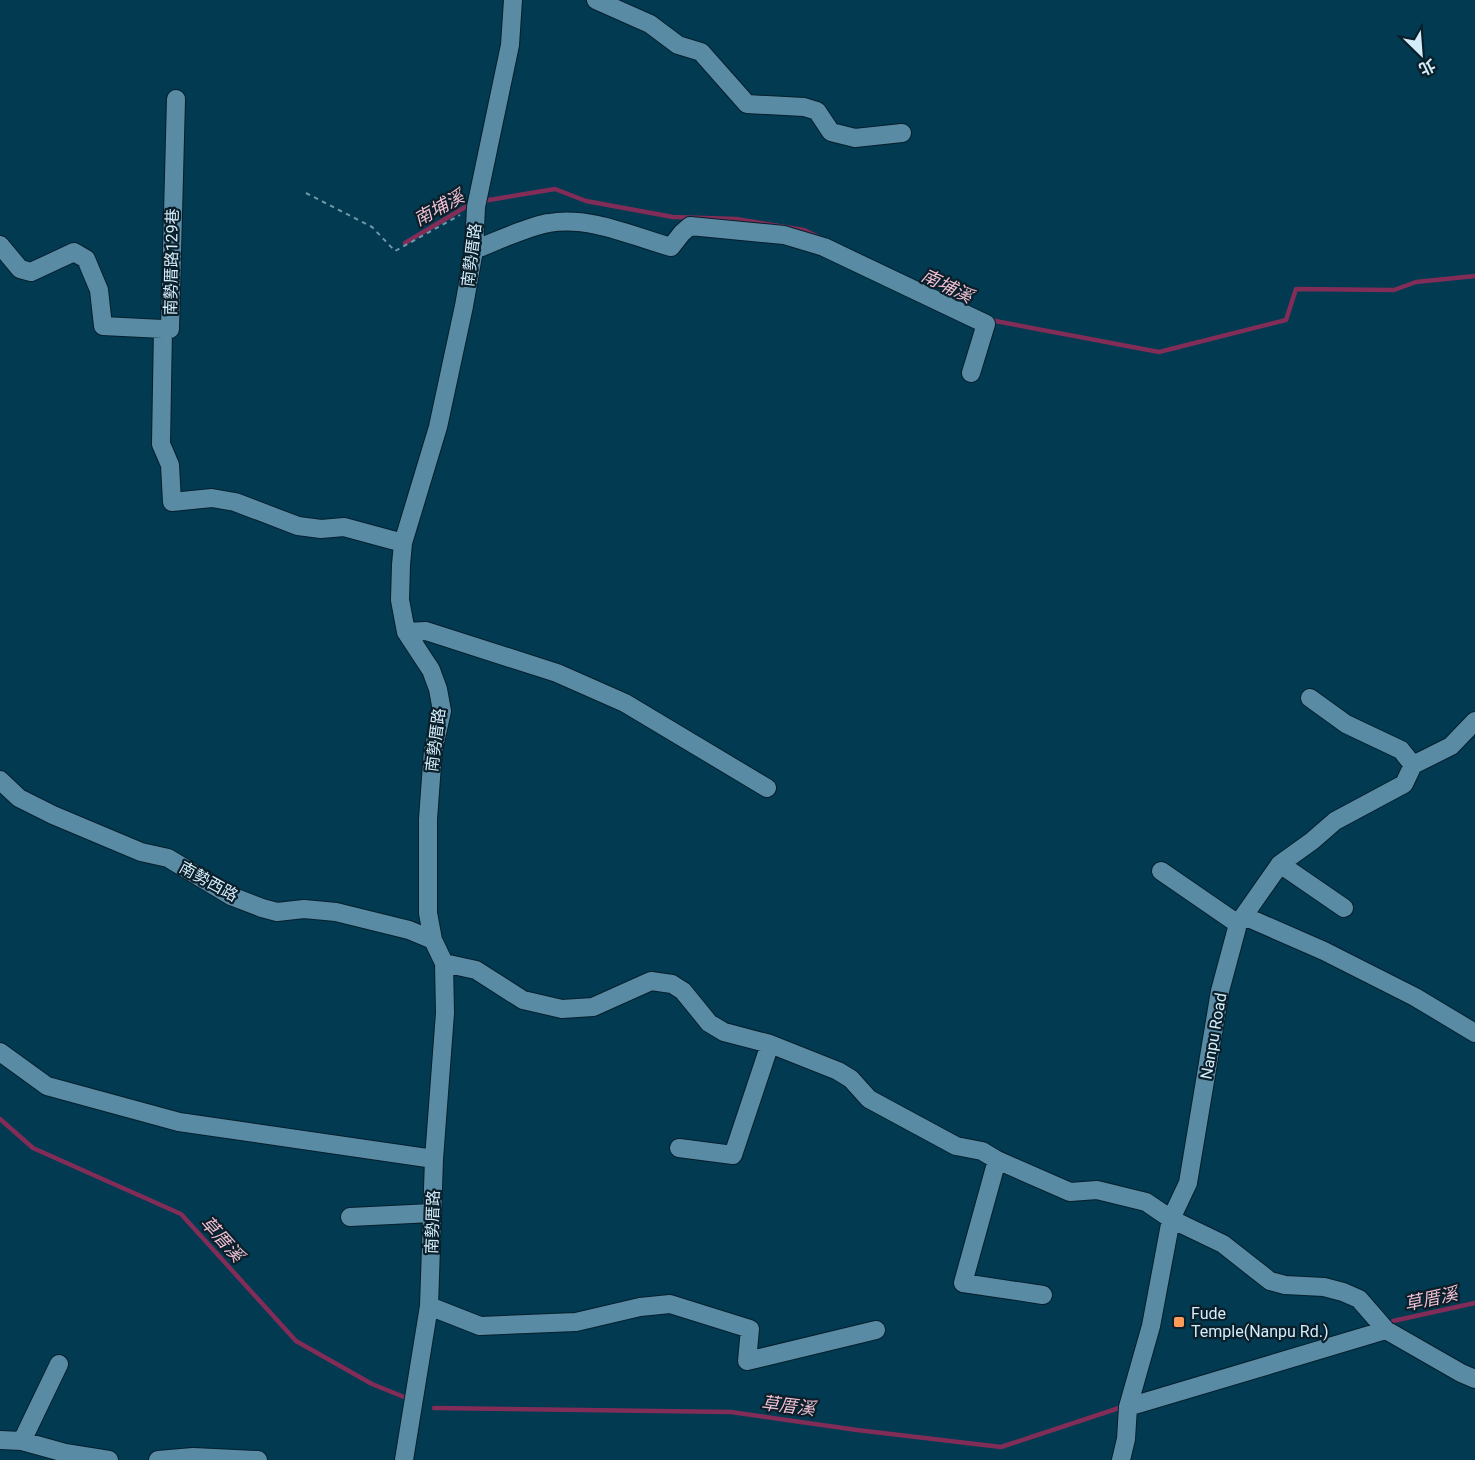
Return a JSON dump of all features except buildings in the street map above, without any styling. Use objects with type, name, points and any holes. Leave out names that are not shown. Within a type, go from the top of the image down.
[{"type":"street","name":"南勢厝路","points":[[404,1460],[429,1306],[434,1159],[445,1013],[444,963],[433,940],[428,913],[428,819],[433,751],[442,711],[438,689],[431,670],[406,632],[400,600],[403,543],[438,427],[474,250],[476,207],[510,45],[513,0]]},
{"type":"street","points":[[596,0],[650,24],[678,45],[701,52],[747,104],[804,107],[817,111],[831,132],[855,138],[902,133]]},
{"type":"street","name":"南勢厝路129巷","points":[[176,99],[170,329],[163,329],[161,444],[170,465],[172,502],[212,498],[235,502],[298,526],[321,529],[344,528],[403,543]]},
{"type":"street","points":[[474,250],[547,223],[586,223],[671,247],[690,226],[784,235],[824,247],[986,324],[971,373]]},
{"type":"street","points":[[0,245],[20,269],[31,272],[74,252],[86,259],[99,290],[103,326],[163,329]]},
{"type":"street","points":[[406,632],[426,631],[566,677],[625,703],[767,788]]},
{"type":"street","points":[[1310,698],[1346,724],[1401,750],[1413,765]]},
{"type":"street","name":"Nanpu Road","points":[[1121,1460],[1126,1439],[1128,1407],[1151,1326],[1171,1219],[1188,1183],[1220,991],[1241,920],[1280,864],[1335,821],[1404,784],[1413,765],[1451,747],[1475,721]]},
{"type":"street","name":"南勢西路","points":[[0,780],[19,798],[53,815],[141,852],[168,858],[231,896],[262,908],[277,912],[304,909],[336,912],[409,930],[433,940]]},
{"type":"street","points":[[1280,864],[1344,908]]},
{"type":"street","points":[[1161,871],[1241,920],[1334,956],[1415,997],[1475,1033]]},
{"type":"street","points":[[444,963],[476,969],[523,1000],[562,1009],[593,1007],[651,981],[672,984],[683,991],[709,1023],[724,1032],[770,1044],[838,1071],[851,1079],[869,1099],[956,1146],[982,1151],[997,1160],[1070,1192],[1097,1190],[1146,1202],[1171,1219],[1222,1244],[1270,1281],[1285,1285],[1324,1287],[1359,1299],[1386,1330],[1475,1379]]},
{"type":"street","points":[[679,1148],[733,1155],[770,1044]]},
{"type":"street","points":[[0,1053],[47,1086],[179,1122],[434,1159]]},
{"type":"street","points":[[997,1160],[963,1283],[1043,1295]]},
{"type":"street","points":[[350,1217],[432,1214]]},
{"type":"street","points":[[429,1306],[480,1326],[576,1322],[640,1307],[670,1304],[750,1329],[747,1361],[876,1330]]},
{"type":"street","points":[[1128,1407],[1386,1330]]},
{"type":"street","points":[[22,1441],[60,1364]]},
{"type":"street","points":[[0,1440],[22,1441],[65,1453],[109,1460]]},
{"type":"street","points":[[158,1460],[192,1457],[258,1460]]},
{"type":"path","points":[[306,193],[372,227],[395,251],[476,207]]},
{"type":"waterway","name":"南埔溪","points":[[483,201],[555,189],[586,201],[673,217],[736,219],[804,230],[818,237]]},
{"type":"waterway","name":"南埔溪","points":[[405,243],[472,203]]},
{"type":"waterway","name":"南埔溪","points":[[990,320],[1159,352],[1286,320],[1296,289],[1394,290],[1416,282],[1475,276]]},
{"type":"waterway","name":"草厝溪","points":[[0,1119],[33,1148],[181,1214],[296,1341],[372,1384],[409,1399]]},
{"type":"waterway","name":"草厝溪","points":[[1393,1321],[1475,1303]]},
{"type":"waterway","name":"草厝溪","points":[[434,1408],[731,1412],[1001,1447],[1125,1406]]},
{"type":"place","name":"Fude Temple(Nanpu Rd.)","points":[[1179,1322]]}]
